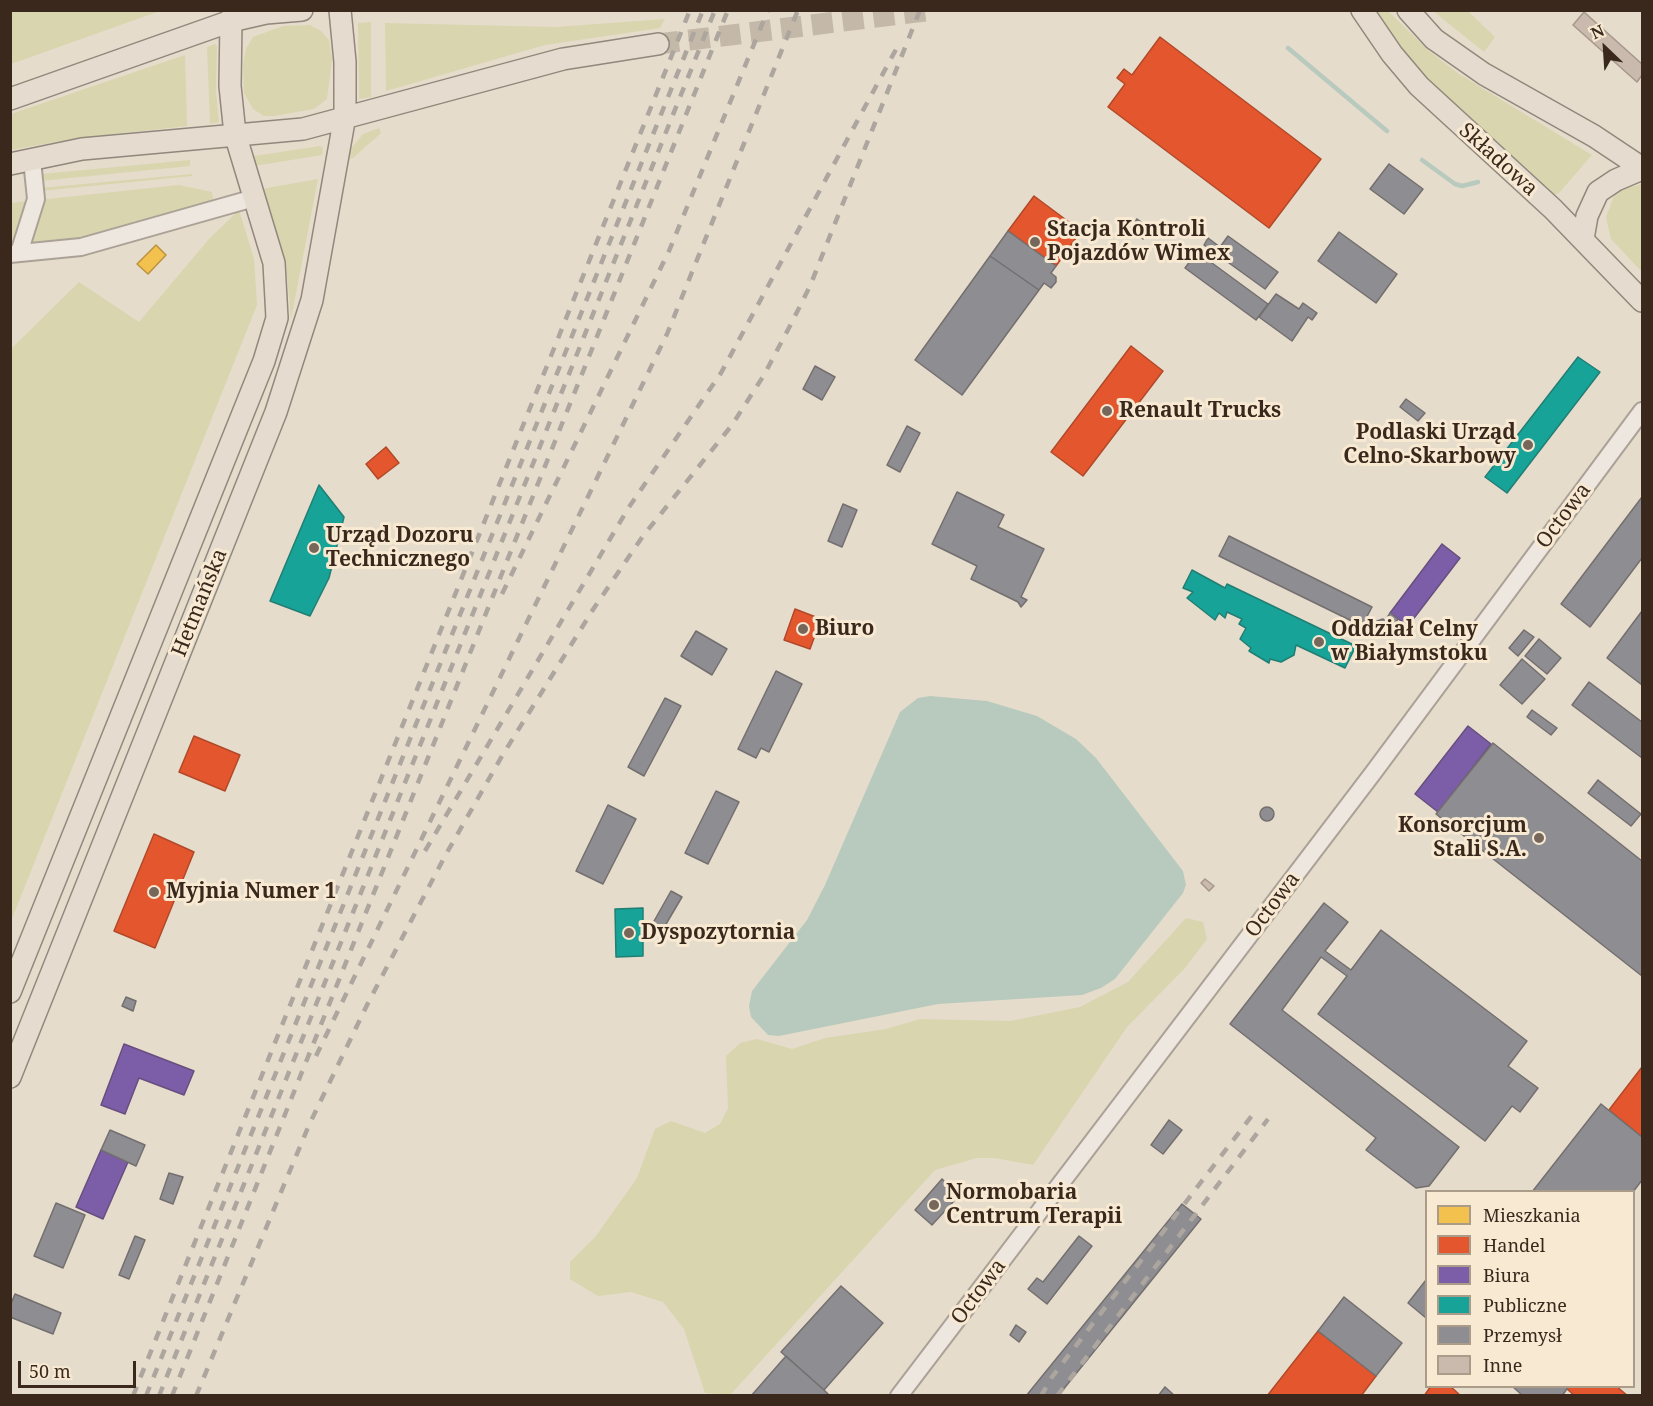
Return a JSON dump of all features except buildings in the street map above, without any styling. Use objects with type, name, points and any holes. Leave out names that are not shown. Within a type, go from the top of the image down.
[{"type":"main road","points":[[10,99],[233,16],[302,10]]},
{"type":"main road","name":"Hetmańska","points":[[11,1073],[276,412],[312,300],[345,116],[345,62],[340,10]]},
{"type":"main road","name":"Składowa","points":[[1362,10],[1392,54],[1419,86],[1583,239],[1642,301]]},
{"type":"main road","points":[[1408,10],[1434,39],[1484,74],[1594,136],[1642,169]]},
{"type":"main road","name":"Hetmańska","points":[[10,992],[264,361],[277,318],[274,262],[235,134],[230,86],[233,16]]},
{"type":"main road","points":[[10,164],[82,149],[303,129],[562,59],[658,44]]},
{"type":"main road","points":[[1583,239],[1587,216],[1598,192],[1616,180],[1642,169]]},
{"type":"main road","points":[[264,361],[265,392],[276,412]]},
{"type":"street","points":[[32,160],[36,199],[15,253],[81,247],[254,198]]},
{"type":"street","name":"Octowa","points":[[900,1395],[1373,773],[1642,411]]},
{"type":"shaded area","points":[[11,10],[160,10],[160,11],[11,64]]},
{"type":"shaded area","points":[[1371,11],[1388,11],[1429,51],[1459,74],[1592,155],[1559,193],[1554,195],[1463,115],[1413,66]]},
{"type":"shaded area","points":[[1433,11],[1468,11],[1495,37],[1484,52]]},
{"type":"shaded area","points":[[665,19],[660,28],[545,45],[386,91],[385,23],[556,27]]},
{"type":"shaded area","points":[[371,22],[371,97],[359,99],[358,23]]},
{"type":"shaded area","points":[[310,25],[321,31],[329,40],[332,59],[327,99],[314,109],[264,116],[253,109],[244,93],[243,65],[246,49],[253,37],[283,26]]},
{"type":"shaded area","points":[[215,44],[217,46],[216,92],[219,122],[210,124],[207,47]]},
{"type":"shaded area","points":[[185,55],[187,126],[77,138],[11,150],[11,114]]},
{"type":"shaded area","points":[[379,128],[381,133],[353,158],[348,159],[349,151],[363,134]]},
{"type":"shaded area","points":[[320,146],[323,148],[322,155],[254,166],[254,156]]},
{"type":"shaded area","points":[[190,160],[190,166],[40,181],[41,174]]},
{"type":"shaded area","points":[[192,174],[192,176],[40,191],[40,188]]},
{"type":"shaded area","points":[[318,179],[291,319],[286,265],[261,189]]},
{"type":"shaded area","points":[[1642,184],[1642,272],[1611,239],[1606,217],[1614,196],[1623,189]]},
{"type":"shaded area","points":[[179,185],[212,192],[215,216],[11,259],[10,203]]},
{"type":"shaded area","points":[[239,210],[254,259],[257,305],[11,921],[11,349],[79,282],[139,322],[209,239]]},
{"type":"shaded area","points":[[930,696],[987,701],[1037,716],[1076,739],[1096,758],[1183,871],[1186,885],[1183,893],[1115,979],[1101,988],[1082,995],[938,1004],[779,1036],[768,1035],[751,1017],[749,1006],[752,991],[807,920],[825,885],[900,712],[918,698]]},
{"type":"shaded area","points":[[1186,918],[1203,922],[1207,939],[1185,968],[1127,1027],[1033,1165],[995,1158],[977,1158],[935,1170],[730,1395],[705,1393],[684,1329],[663,1302],[631,1292],[598,1296],[570,1279],[570,1262],[596,1236],[637,1178],[655,1129],[671,1121],[705,1133],[720,1124],[728,1108],[726,1056],[740,1043],[757,1039],[792,1049],[825,1038],[886,1029],[920,1019],[1010,1021],[1080,1007],[1128,982]]},
{"type":"waterway","points":[[1288,48],[1387,131]]},
{"type":"waterway","points":[[1422,160],[1455,184],[1462,186],[1478,182]]},
{"type":"tunnel","points":[[658,44],[933,10]]},
{"type":"railway","points":[[133,1396],[690,10]]},
{"type":"railway","points":[[146,1396],[703,10]]},
{"type":"railway","points":[[159,1396],[715,10]]},
{"type":"railway","points":[[172,1396],[728,10]]},
{"type":"railway","points":[[502,594],[669,251],[768,10]]},
{"type":"railway","points":[[316,1056],[667,334],[798,10]]},
{"type":"railway","points":[[196,1396],[309,1125],[367,1005],[445,856],[502,756],[594,608],[643,536],[732,425],[764,375],[791,324],[810,286],[920,10]]},
{"type":"railway","points":[[425,851],[629,507],[721,373],[900,42]]},
{"type":"railway","points":[[1041,1396],[1052,1377],[1257,1109]]},
{"type":"railway","points":[[1057,1396],[1268,1119]]},
{"type":"place","name":"Stacja Kontroli Pojazdów Wimex","points":[[1035,242]]},
{"type":"place","name":"Renault Trucks","points":[[1107,411]]},
{"type":"place","name":"Podlaski Urząd Celno-Skarbowy","points":[[1528,445]]},
{"type":"place","name":"Urząd Dozoru Technicznego","points":[[314,548]]},
{"type":"place","name":"Biuro","points":[[803,629]]},
{"type":"place","name":"Oddział Celny w Białymstoku","points":[[1319,642]]},
{"type":"place","name":"Konsorcjum Stali S.A.","points":[[1539,838]]},
{"type":"place","name":"Myjnia Numer 1","points":[[154,892]]},
{"type":"place","name":"Dyspozytornia","points":[[629,933]]},
{"type":"place","name":"Normobaria Centrum Terapii","points":[[934,1205]]}]
